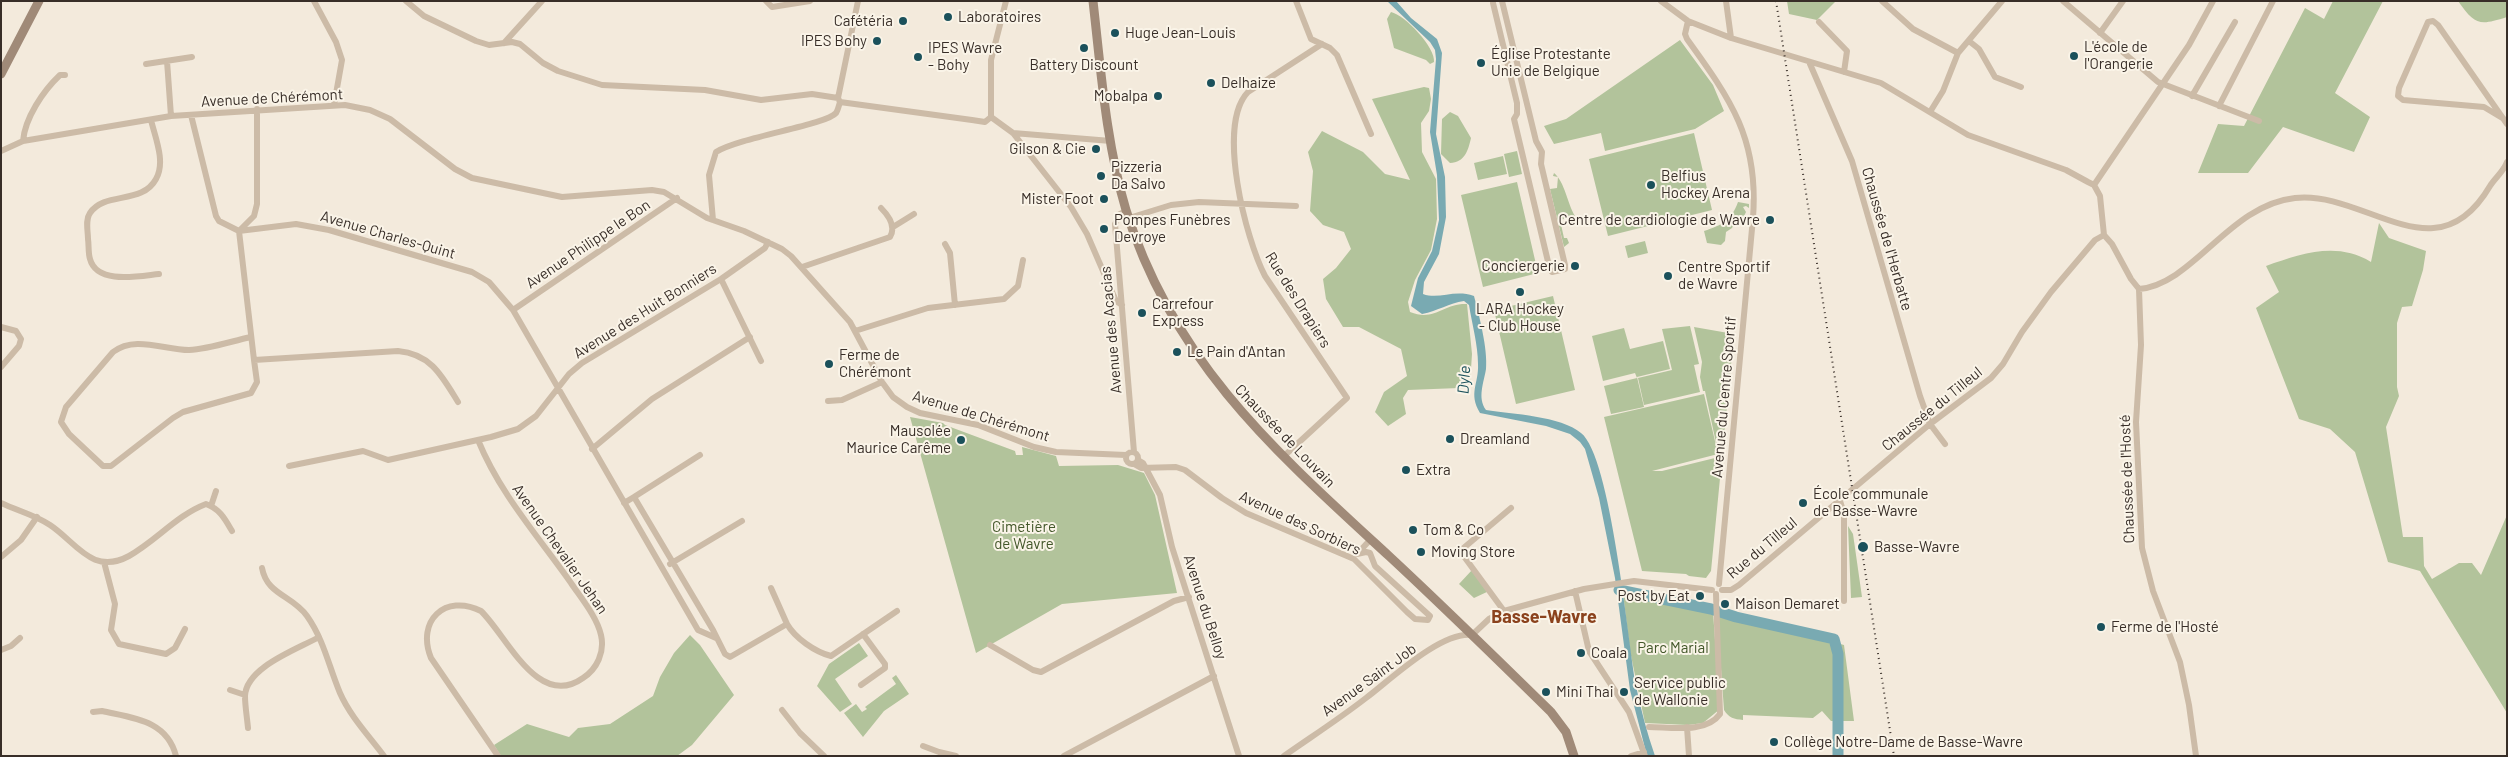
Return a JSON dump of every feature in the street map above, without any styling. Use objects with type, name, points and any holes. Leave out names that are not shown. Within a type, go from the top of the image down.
[{"type":"main road","points":[[1,74],[39,1]]},
{"type":"main road","name":"Chaussée de Louvain","points":[[1093,1],[1110,141],[1128,214],[1151,274],[1171,315],[1196,356],[1222,390],[1283,457],[1552,712],[1566,732],[1574,756]]},
{"type":"street","points":[[314,1],[336,42],[342,60],[334,105]]},
{"type":"street","points":[[406,1],[424,16],[476,41],[489,45],[520,44],[543,63],[558,71],[602,84],[705,90],[761,100],[812,94],[839,100],[985,122],[991,117]]},
{"type":"street","points":[[504,44],[542,1]]},
{"type":"street","points":[[767,2],[772,7],[810,1]]},
{"type":"street","points":[[713,220],[709,174],[716,152],[724,147],[759,135],[833,116],[837,111],[858,1]]},
{"type":"street","points":[[991,117],[991,60],[1006,1]]},
{"type":"street","points":[[1296,1],[1312,39],[1337,55],[1371,134]]},
{"type":"street","points":[[1502,1],[1536,141],[1542,152],[1542,164],[1565,265],[1565,269],[1558,271],[1552,272],[1550,270],[1514,119],[1517,114],[1517,103],[1492,2],[1498,4],[1502,1]]},
{"type":"street","points":[[1662,1],[1688,21],[1731,38],[1810,64],[1881,83],[1968,135],[2066,170],[2094,185],[2100,196],[2104,235],[2112,244],[2131,279],[2140,289],[2153,286],[2174,275],[2252,213],[2280,201],[2302,197],[2326,200],[2401,225],[2438,228],[2454,223],[2472,212],[2506,166]]},
{"type":"street","points":[[1726,1],[1731,38]]},
{"type":"street","points":[[1882,1],[1913,29],[1958,53]]},
{"type":"street","points":[[2063,1],[2152,78],[2162,84],[2259,121]]},
{"type":"street","points":[[2100,33],[2123,1]]},
{"type":"street","points":[[2094,185],[2189,45],[2213,1]]},
{"type":"street","points":[[2219,106],[2273,1]]},
{"type":"street","points":[[1930,112],[1943,91],[1958,53],[1998,3]]},
{"type":"street","name":"Avenue du Centre Sportif","points":[[1688,21],[1685,34],[1687,38],[1730,101],[1740,122],[1752,161],[1754,179],[1753,218],[1719,584]]},
{"type":"street","points":[[2433,21],[2438,25],[2505,121],[2484,107],[2403,100],[2398,96],[2399,88],[2428,22],[2433,21]]},
{"type":"street","points":[[1819,22],[1847,51],[1844,72]]},
{"type":"street","points":[[2192,96],[2235,22]]},
{"type":"street","points":[[1969,41],[1979,49],[1995,77],[2021,87]]},
{"type":"street","name":"Rue des Drapiers","points":[[1283,457],[1346,398],[1265,276],[1252,246],[1241,204],[1233,145],[1240,103],[1251,89],[1322,44]]},
{"type":"street","points":[[146,64],[192,58]]},
{"type":"street","points":[[167,61],[172,116]]},
{"type":"street","name":"Chaussée de l'Herbatte","points":[[1810,64],[1852,161],[1920,396],[1930,424],[1945,444]]},
{"type":"street","points":[[23,141],[24,130],[42,95],[60,75],[65,76]]},
{"type":"street","name":"Avenue de Chérémont","points":[[1,151],[23,141],[172,116],[334,105],[370,110],[390,119],[455,169],[472,178],[562,198],[652,190],[677,198],[713,220],[782,249],[802,267],[850,322],[882,382],[902,404],[920,412],[978,425],[1034,447],[1056,452],[1114,456],[1136,462]]},
{"type":"street","points":[[239,231],[254,216],[257,204],[257,109]]},
{"type":"street","points":[[1517,114],[1529,111]]},
{"type":"street","points":[[191,114],[216,216],[219,221],[239,231]]},
{"type":"street","points":[[991,117],[1013,133],[1071,208],[1087,234],[1116,301],[1122,306]]},
{"type":"street","points":[[151,120],[160,160],[156,180],[143,192],[97,206],[89,214],[87,222],[90,259],[94,267],[101,272],[123,277],[159,274]]},
{"type":"street","points":[[1013,133],[1110,141]]},
{"type":"street","name":"Avenue Philippe le Bon","points":[[513,310],[677,198]]},
{"type":"street","points":[[1128,214],[1171,205],[1199,202],[1296,206]]},
{"type":"street","points":[[802,267],[887,239],[892,234],[892,227],[888,216],[882,208]]},
{"type":"street","points":[[892,227],[914,214]]},
{"type":"street","name":"Avenue des Acacias","points":[[1128,214],[1120,214],[1115,224],[1134,452]]},
{"type":"street","name":"Avenue Charles-Quint","points":[[239,231],[296,224],[339,233],[472,272],[489,282],[513,310],[592,449],[664,568],[698,630],[716,638]]},
{"type":"street","points":[[239,231],[257,382],[251,393],[183,412],[111,466],[103,466],[69,434],[61,422],[66,407],[106,359],[120,346],[136,344],[190,350],[251,337]]},
{"type":"street","name":"Chaussée du Tilleul","points":[[1840,501],[1930,424],[1980,387],[1997,371],[2051,292],[2095,240],[2104,235]]},
{"type":"street","name":"Avenue des Huit Bonniers","points":[[289,466],[363,451],[388,460],[518,429],[536,416],[558,387],[582,363],[720,279],[764,248],[768,242]]},
{"type":"street","points":[[945,244],[950,253],[956,305]]},
{"type":"street","points":[[855,331],[923,310],[993,301],[1009,297],[1018,286],[1024,260]]},
{"type":"street","points":[[720,279],[750,336],[761,362]]},
{"type":"street","name":"Chaussée de l'Hosté","points":[[2140,289],[2141,352],[2136,422],[2142,548],[2153,591],[2182,662],[2196,756]]},
{"type":"street","points":[[1,327],[16,332],[21,341],[1,367]]},
{"type":"street","points":[[592,449],[652,400],[750,336]]},
{"type":"street","points":[[254,360],[398,351],[410,353],[423,358],[437,368],[458,402]]},
{"type":"street","points":[[828,401],[842,400],[882,382]]},
{"type":"street","name":"Avenue Chevalier Jehan","points":[[478,440],[504,492],[548,549],[598,626],[603,644],[599,659],[587,676],[579,681],[557,686],[546,683],[530,672],[481,611],[472,606],[452,605],[434,616],[426,637],[426,647],[431,658],[498,756]]},
{"type":"street","points":[[1126,458],[1134,452],[1136,462],[1146,468]]},
{"type":"street","points":[[624,503],[700,455]]},
{"type":"street","name":"Avenue des Sorbiers","points":[[1146,468],[1170,466],[1185,470],[1222,498],[1256,518],[1355,557],[1416,619],[1424,621],[1430,616],[1376,566],[1370,553],[1366,552],[1355,557]]},
{"type":"street","name":"Avenue du Belloy","points":[[1146,468],[1160,495],[1172,547],[1239,756]]},
{"type":"street","points":[[211,506],[216,491]]},
{"type":"street","points":[[634,498],[713,630],[725,654],[730,656],[787,624]]},
{"type":"street","points":[[1840,501],[1844,514],[1844,601]]},
{"type":"street","name":"Rue du Tilleul","points":[[1714,592],[1731,590],[1739,585],[1840,501]]},
{"type":"street","points":[[1,503],[37,517],[53,527],[83,554],[104,562],[129,556],[206,504],[222,514],[232,531]]},
{"type":"street","points":[[1504,611],[1460,551],[1511,508]]},
{"type":"street","points":[[1,557],[21,540],[37,517]]},
{"type":"street","points":[[664,568],[742,521]]},
{"type":"street","points":[[1355,557],[1370,540]]},
{"type":"street","points":[[104,562],[115,604],[111,630],[119,644],[166,654],[176,648],[185,629]]},
{"type":"street","points":[[262,568],[266,582],[302,610],[319,637],[343,700],[384,756]]},
{"type":"street","points":[[1472,635],[1489,619],[1504,611],[1575,591],[1614,584],[1627,582],[1714,592]]},
{"type":"street","points":[[1649,727],[1702,726],[1717,719],[1721,709],[1714,585],[1719,584],[1722,590]]},
{"type":"street","points":[[770,588],[792,633],[824,655],[830,656],[897,612]]},
{"type":"street","points":[[1575,591],[1589,652],[1629,712],[1644,754],[1631,756]]},
{"type":"street","points":[[990,645],[1033,670],[1041,672],[1174,601],[1189,597]]},
{"type":"street","points":[[861,685],[885,668],[885,664],[863,634]]},
{"type":"street","name":"Avenue Saint Job","points":[[1284,756],[1365,699],[1414,660],[1457,636],[1472,635]]},
{"type":"street","points":[[248,728],[245,695],[252,679],[261,669],[319,637]]},
{"type":"street","points":[[1,650],[11,646],[20,638]]},
{"type":"street","points":[[1064,756],[1214,676]]},
{"type":"street","points":[[230,690],[245,695]]},
{"type":"street","points":[[782,710],[800,733],[824,756]]},
{"type":"street","points":[[93,712],[102,711],[154,724],[169,738],[176,756]]},
{"type":"street","points":[[1687,727],[1689,756]]},
{"type":"street","points":[[924,746],[956,756]]},
{"type":"green space","points":[[1787,1],[1836,1],[1817,20],[1789,14]]},
{"type":"green space","points":[[2333,1],[2383,1],[2335,93],[2370,117],[2354,152],[2283,127],[2248,173],[2198,173],[2218,124],[2244,126],[2305,8],[2324,19]]},
{"type":"green space","points":[[2458,1],[2507,1],[2507,17],[2490,22],[2478,21],[2469,15]]},
{"type":"green space","points":[[1391,12],[1404,19],[1425,41],[1434,62],[1430,64],[1426,60],[1394,48],[1387,19]]},
{"type":"green space","points":[[1680,40],[1713,85],[1724,111],[1695,129],[1605,151],[1601,133],[1554,144],[1544,126],[1566,119]]},
{"type":"green space","points":[[1424,87],[1429,88],[1431,99],[1429,111],[1421,123],[1422,152],[1436,179],[1437,219],[1431,250],[1415,280],[1408,302],[1410,312],[1426,315],[1451,306],[1467,304],[1472,354],[1470,384],[1459,388],[1408,390],[1403,398],[1406,414],[1388,426],[1375,412],[1384,392],[1407,376],[1401,349],[1359,327],[1343,327],[1326,299],[1323,279],[1336,268],[1351,249],[1344,232],[1323,225],[1310,211],[1313,171],[1308,152],[1322,131],[1363,152],[1385,174],[1410,180],[1372,99]]},
{"type":"green space","points":[[1450,112],[1458,116],[1471,138],[1465,155],[1459,160],[1450,163],[1441,154],[1442,119]]},
{"type":"green space","name":"Belfius Hockey Arena","points":[[1694,133],[1712,210],[1608,236],[1589,159]]},
{"type":"green space","points":[[1517,151],[1522,174],[1509,177],[1504,154]]},
{"type":"green space","points":[[1503,156],[1507,174],[1478,180],[1474,163]]},
{"type":"green space","points":[[1558,177],[1575,216],[1560,220],[1564,238],[1567,238],[1569,243],[1564,247],[1550,189],[1557,188]]},
{"type":"green space","points":[[1517,182],[1538,273],[1483,287],[1461,195]]},
{"type":"green space","points":[[1738,202],[1749,204],[1749,208],[1743,207],[1746,212],[1743,218],[1736,220],[1732,228],[1726,232],[1725,241],[1721,245],[1707,243],[1704,231],[1716,227],[1729,218]]},
{"type":"green space","points":[[2379,223],[2389,238],[2426,251],[2423,270],[2412,306],[2402,307],[2397,323],[2397,387],[2399,396],[2386,427],[2403,537],[2423,537],[2424,566],[2432,579],[2459,563],[2472,563],[2481,575],[2507,515],[2507,713],[2420,571],[2388,562],[2355,452],[2330,429],[2299,419],[2256,308],[2279,292],[2266,266],[2305,254],[2332,251],[2345,252],[2371,262]]},
{"type":"green space","points":[[1645,241],[1648,253],[1628,258],[1625,246]]},
{"type":"green space","points":[[1553,296],[1575,390],[1516,404],[1494,310]]},
{"type":"green space","points":[[1690,326],[1699,364],[1694,365],[1700,392],[1644,405],[1638,378],[1672,370],[1662,329]]},
{"type":"green space","points":[[1694,327],[1734,334],[1711,571],[1706,578],[1686,574],[1642,571],[1604,417],[1704,394],[1718,454],[1652,471],[1662,471],[1719,457],[1705,391],[1703,391],[1700,377],[1702,362]]},
{"type":"green space","points":[[1624,328],[1630,349],[1663,341],[1670,369],[1637,377],[1644,407],[1611,414],[1604,386],[1637,378],[1635,373],[1603,381],[1592,336]]},
{"type":"green space","name":"Cimetière de Wavre","points":[[910,417],[943,423],[1015,451],[1016,455],[1023,455],[1022,447],[1056,456],[1059,466],[1118,465],[1144,473],[1155,495],[1177,593],[1062,604],[976,653]]},
{"type":"green space","points":[[1848,526],[1853,534],[1862,597],[1851,598]]},
{"type":"green space","points":[[1472,570],[1489,591],[1474,598],[1459,584]]},
{"type":"green space","name":"Parc Marial","points":[[1623,593],[1713,612],[1720,709],[1703,723],[1688,725],[1645,723],[1630,651]]},
{"type":"green space","points":[[1717,613],[1844,645],[1854,721],[1831,721],[1822,711],[1813,718],[1743,715],[1743,720],[1734,719],[1726,713],[1724,710]]},
{"type":"green space","points":[[690,635],[700,645],[734,695],[692,745],[677,756],[501,756],[494,745],[527,724],[569,737],[578,728],[610,724],[653,696],[660,677],[674,653]]},
{"type":"green space","points":[[859,643],[868,656],[835,679],[852,704],[840,712],[817,686],[829,664]]},
{"type":"green space","points":[[896,675],[909,694],[884,711],[863,737],[844,713],[856,704],[862,712],[867,709],[865,707],[896,684],[892,678]]},
{"type":"water","points":[[1387,1],[1396,1],[1411,18],[1437,39],[1442,53],[1436,134],[1445,177],[1446,217],[1439,254],[1424,282],[1423,294],[1429,296],[1467,294],[1474,296],[1486,352],[1482,400],[1486,410],[1549,419],[1572,427],[1581,433],[1592,449],[1601,476],[1617,552],[1636,686],[1655,756],[1647,756],[1630,690],[1615,578],[1599,498],[1585,449],[1570,434],[1546,426],[1480,413],[1474,394],[1478,371],[1478,357],[1469,305],[1464,301],[1422,314],[1411,306],[1418,278],[1432,251],[1439,220],[1437,175],[1430,132],[1436,59],[1435,50],[1430,42]]},
{"type":"waterway","points":[[1619,590],[1711,609],[1736,617],[1834,639],[1838,654],[1838,756]]},
{"type":"railway","points":[[1776,1],[1894,756]]},
{"type":"place","name":"Laboratoires","points":[[948,17]]},
{"type":"place","name":"Cafétéria","points":[[903,21]]},
{"type":"place","name":"Huge Jean-Louis","points":[[1115,33]]},
{"type":"place","name":"IPES Bohy","points":[[877,41]]},
{"type":"place","name":"Battery Discount","points":[[1084,48]]},
{"type":"place","name":"L'école de l'Orangerie","points":[[2074,56]]},
{"type":"place","name":"IPES Wavre - Bohy","points":[[918,57]]},
{"type":"place","name":"Église Protestante Unie de Belgique","points":[[1481,63]]},
{"type":"place","name":"Delhaize","points":[[1211,83]]},
{"type":"place","name":"Mobalpa","points":[[1158,96]]},
{"type":"place","name":"Gilson & Cie","points":[[1096,149]]},
{"type":"place","name":"Pizzeria Da Salvo","points":[[1101,176]]},
{"type":"place","name":"Belfius Hockey Arena","points":[[1651,185]]},
{"type":"place","name":"Mister Foot","points":[[1104,199]]},
{"type":"place","name":"Centre de cardiologie de Wavre","points":[[1770,220]]},
{"type":"place","name":"Pompes Funèbres Devroye","points":[[1104,229]]},
{"type":"place","name":"Conciergerie","points":[[1575,266]]},
{"type":"place","name":"Centre Sportif de Wavre","points":[[1668,276]]},
{"type":"place","name":"LARA Hockey - Club House","points":[[1520,292]]},
{"type":"place","name":"Carrefour Express","points":[[1142,313]]},
{"type":"place","name":"Le Pain d'Antan","points":[[1177,352]]},
{"type":"place","name":"Ferme de Chérémont","points":[[829,364]]},
{"type":"place","name":"Dreamland","points":[[1450,439]]},
{"type":"place","name":"Mausolée Maurice Carême","points":[[961,440]]},
{"type":"place","name":"Extra","points":[[1406,470]]},
{"type":"place","name":"École communale de Basse-Wavre","points":[[1803,503]]},
{"type":"place","name":"Tom & Co","points":[[1413,530]]},
{"type":"place","name":"Basse-Wavre","points":[[1863,547]]},
{"type":"place","name":"Moving Store","points":[[1421,552]]},
{"type":"place","name":"Post by Eat","points":[[1700,596]]},
{"type":"place","name":"Maison Demaret","points":[[1725,604]]},
{"type":"place","name":"Ferme de l'Hosté","points":[[2101,627]]},
{"type":"place","name":"Coala","points":[[1581,653]]},
{"type":"place","name":"Mini Thai","points":[[1546,692]]},
{"type":"place","name":"Service public de Wallonie","points":[[1624,692]]},
{"type":"place","name":"Collège Notre-Dame de Basse-Wavre","points":[[1774,742]]},
{"type":"district","name":"Basse-Wavre","points":[[1544,617]]},
{"type":"water label","name":"Dyle","points":[[1464,380]]}]
